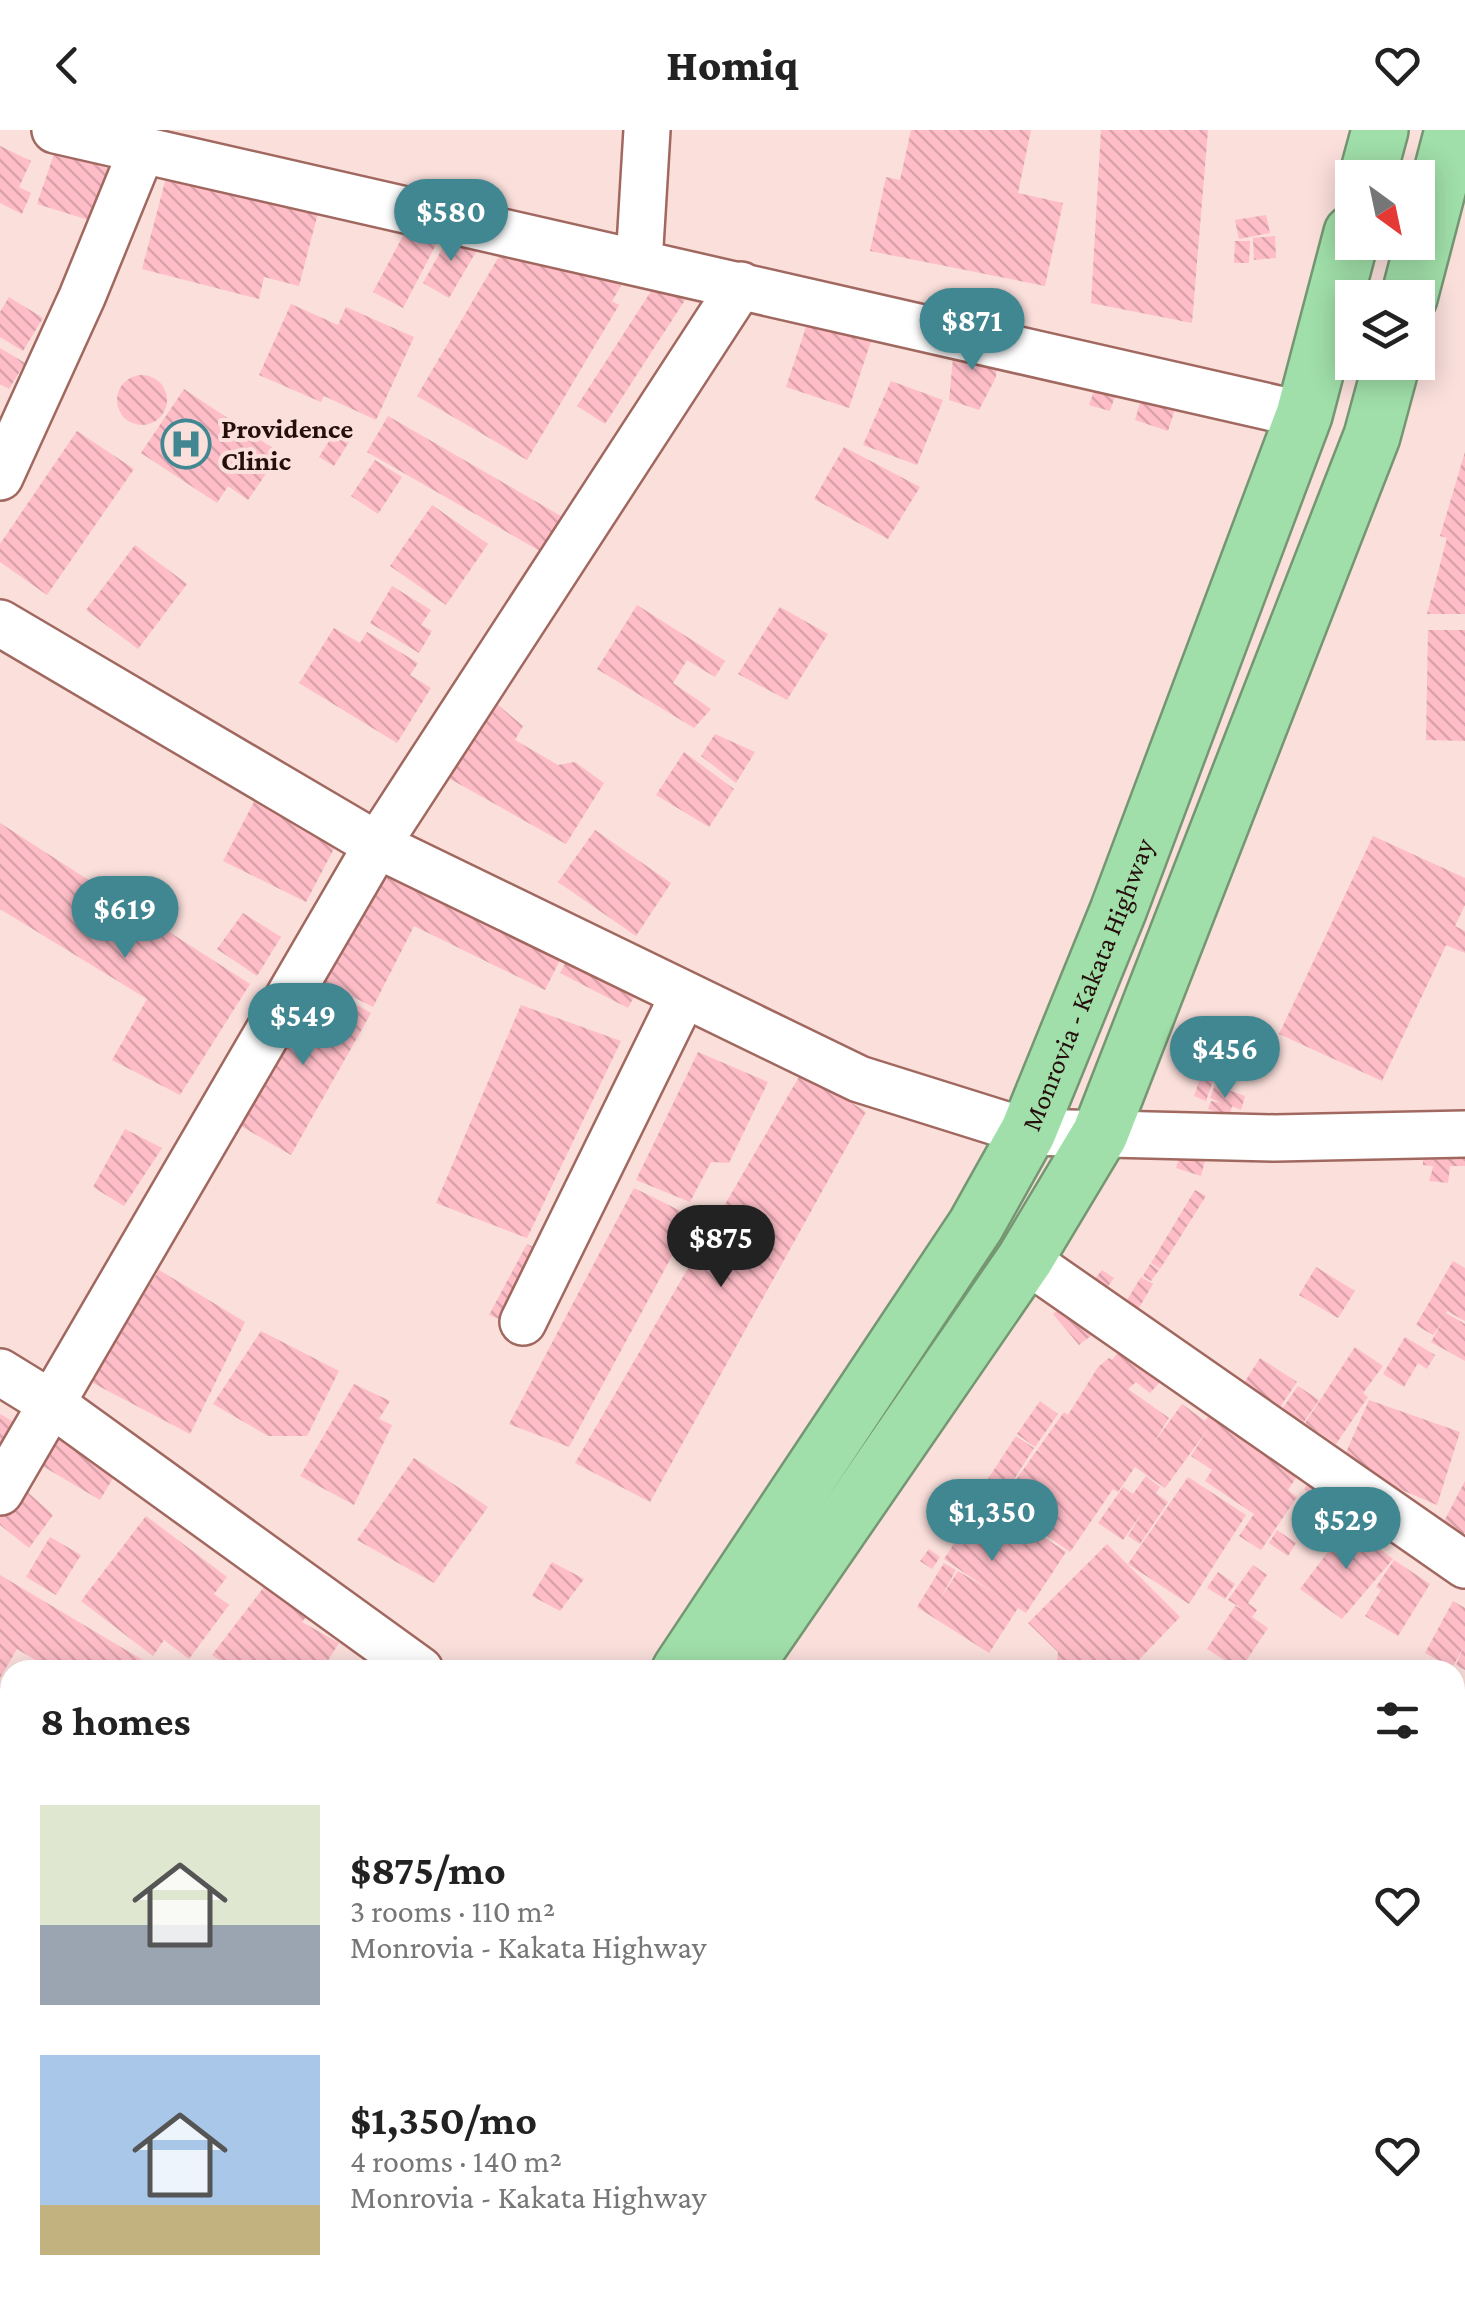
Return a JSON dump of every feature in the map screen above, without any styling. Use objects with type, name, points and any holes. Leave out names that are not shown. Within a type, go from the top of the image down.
[{"type":"highway","points":[[1372,160],[1380,130]]},
{"type":"highway","points":[[1414,280],[1454,130]]},
{"type":"highway","name":"Monrovia - Kakata Highway","points":[[687,1660],[976,1225],[1028,1132],[1118,911],[1304,414],[1345,260]]},
{"type":"highway","points":[[749,1660],[1025,1258],[1100,1134],[1372,436],[1387,380]]},
{"type":"street","points":[[55,130],[1304,414]]},
{"type":"street","points":[[638,263],[647,130]]},
{"type":"street","points":[[0,476],[82,296],[142,150]]},
{"type":"street","points":[[0,1492],[377,845],[741,284]]},
{"type":"street","points":[[0,624],[377,845],[859,1078],[1028,1132],[1275,1138],[1465,1134]]},
{"type":"street","points":[[523,1322],[684,994]]},
{"type":"street","points":[[1025,1258],[1465,1566]]},
{"type":"street","points":[[0,1372],[52,1404],[406,1660]]},
{"type":"building","points":[[911,130],[1031,130],[1018,193],[1063,203],[1045,286],[870,251],[886,177],[900,180]]},
{"type":"building","points":[[1101,130],[1208,130],[1192,323],[1091,303]]},
{"type":"building","points":[[0,146],[31,161],[19,187],[31,193],[22,214],[0,203]]},
{"type":"building","points":[[55,151],[122,173],[105,225],[37,204]]},
{"type":"building","points":[[167,174],[318,213],[299,286],[264,277],[259,299],[142,269]]},
{"type":"building","points":[[1266,215],[1270,233],[1239,239],[1235,220]]},
{"type":"building","points":[[413,217],[442,233],[403,308],[373,292]]},
{"type":"building","points":[[453,229],[480,245],[449,298],[423,283]]},
{"type":"building","points":[[1275,236],[1276,258],[1254,260],[1253,238]]},
{"type":"building","points":[[508,241],[548,244],[621,286],[612,301],[619,305],[527,460],[417,396]]},
{"type":"building","points":[[1235,241],[1250,241],[1249,263],[1234,263]]},
{"type":"building","points":[[657,282],[685,300],[605,424],[577,406]]},
{"type":"building","points":[[9,297],[43,318],[23,351],[0,337],[0,312]]},
{"type":"building","points":[[291,304],[338,325],[346,307],[414,337],[376,420],[324,396],[321,402],[259,375]]},
{"type":"building","points":[[811,312],[874,332],[849,408],[786,387]]},
{"type":"building","points":[[955,337],[997,349],[996,377],[979,410],[949,400]]},
{"type":"building","points":[[0,348],[25,363],[9,389],[0,384]]},
{"type":"building","points":[[142,375],[159,383],[167,400],[159,417],[142,425],[125,417],[117,400],[125,383]]},
{"type":"building","points":[[891,381],[943,400],[917,465],[863,445]]},
{"type":"building","points":[[1097,383],[1117,390],[1110,411],[1089,405]]},
{"type":"building","name":"Providence Clinic","points":[[184,389],[280,453],[248,500],[228,486],[217,503],[141,453]]},
{"type":"building","points":[[1142,396],[1176,406],[1168,431],[1135,420]]},
{"type":"building","points":[[388,416],[561,516],[540,551],[367,452]]},
{"type":"building","points":[[338,427],[352,437],[334,466],[319,457]]},
{"type":"building","points":[[77,431],[134,469],[47,595],[0,562],[0,544]]},
{"type":"building","points":[[844,447],[920,487],[888,539],[814,499]]},
{"type":"building","points":[[1465,452],[1465,614],[1427,614],[1447,538],[1440,536]]},
{"type":"building","points":[[375,460],[402,477],[378,514],[351,496]]},
{"type":"building","points":[[432,505],[488,544],[446,605],[390,566]]},
{"type":"building","points":[[135,545],[187,584],[138,649],[86,610]]},
{"type":"building","points":[[392,586],[431,610],[421,625],[432,631],[419,653],[370,623]]},
{"type":"building","points":[[637,605],[725,661],[715,677],[687,660],[673,683],[711,709],[694,728],[597,669]]},
{"type":"building","points":[[780,607],[828,634],[787,700],[738,674]]},
{"type":"building","points":[[334,628],[360,643],[367,632],[418,663],[410,675],[431,688],[397,743],[299,683]]},
{"type":"building","points":[[1428,630],[1465,630],[1465,741],[1426,740]]},
{"type":"building","points":[[498,705],[523,726],[515,740],[558,765],[575,762],[604,783],[566,844],[445,776]]},
{"type":"building","points":[[715,734],[755,752],[736,783],[701,756]]},
{"type":"building","points":[[684,752],[734,789],[709,827],[656,795]]},
{"type":"building","points":[[255,800],[337,843],[306,902],[223,861]]},
{"type":"building","points":[[0,823],[250,984],[180,1095],[112,1060],[147,999],[0,909]]},
{"type":"building","points":[[595,830],[671,883],[636,936],[558,882]]},
{"type":"building","points":[[1373,836],[1465,878],[1465,905],[1455,926],[1465,931],[1465,953],[1446,945],[1382,1081],[1279,1034]]},
{"type":"building","points":[[381,855],[567,946],[545,990],[414,926],[373,1007],[319,980]]},
{"type":"building","points":[[243,913],[281,937],[257,976],[217,949]]},
{"type":"building","points":[[574,946],[643,980],[628,1008],[560,973]]},
{"type":"building","points":[[316,982],[371,1013],[291,1155],[236,1123]]},
{"type":"building","points":[[521,1005],[621,1041],[527,1238],[436,1203]]},
{"type":"building","points":[[698,1052],[768,1082],[729,1163],[711,1162],[690,1202],[636,1180]]},
{"type":"building","points":[[803,1070],[866,1112],[650,1502],[575,1463]]},
{"type":"building","points":[[1202,1073],[1214,1077],[1206,1101],[1194,1096]]},
{"type":"building","points":[[1215,1085],[1245,1096],[1241,1110],[1232,1106],[1229,1117],[1208,1109],[1211,1101],[1222,1103],[1210,1098]]},
{"type":"building","points":[[125,1129],[162,1148],[124,1206],[93,1187]]},
{"type":"building","points":[[1182,1149],[1206,1157],[1201,1176],[1176,1168]]},
{"type":"building","points":[[1413,1150],[1465,1152],[1465,1166],[1450,1166],[1448,1183],[1429,1181],[1432,1171],[1435,1158],[1433,1166],[1423,1165],[1423,1158],[1412,1158]]},
{"type":"building","points":[[634,1188],[693,1217],[569,1447],[509,1424]]},
{"type":"building","points":[[1195,1190],[1206,1196],[1160,1269],[1151,1263]]},
{"type":"building","points":[[527,1244],[549,1255],[511,1324],[489,1315]]},
{"type":"building","points":[[1453,1261],[1465,1268],[1465,1321],[1446,1313],[1465,1324],[1465,1361],[1431,1342],[1442,1322],[1433,1335],[1416,1325]]},
{"type":"building","points":[[1150,1264],[1159,1270],[1151,1281],[1143,1276]]},
{"type":"building","points":[[1316,1267],[1355,1291],[1338,1318],[1299,1295]]},
{"type":"building","points":[[159,1270],[245,1322],[190,1434],[91,1382]]},
{"type":"building","points":[[1102,1270],[1114,1278],[1106,1289],[1094,1280]]},
{"type":"building","points":[[1141,1277],[1153,1284],[1133,1318],[1121,1310]]},
{"type":"building","points":[[1071,1300],[1096,1332],[1079,1345],[1053,1314]]},
{"type":"building","points":[[261,1331],[339,1371],[307,1436],[268,1436],[213,1404]]},
{"type":"building","points":[[1405,1337],[1435,1355],[1427,1369],[1418,1363],[1404,1387],[1383,1374]]},
{"type":"building","points":[[1124,1345],[1161,1381],[1150,1393],[1136,1382],[1128,1389],[1169,1418],[1153,1444],[1182,1404],[1205,1421],[1215,1407],[1303,1467],[1288,1490],[1297,1497],[1261,1550],[1239,1536],[1254,1514],[1205,1481],[1212,1470],[1191,1456],[1208,1429],[1165,1488],[1135,1467],[1118,1492],[1113,1489],[1070,1552],[1000,1503],[1037,1450],[1042,1454],[1038,1449],[1064,1412],[1068,1415],[1098,1367],[1109,1358],[1112,1360]]},
{"type":"building","points":[[1355,1347],[1383,1366],[1363,1393],[1368,1397],[1336,1444],[1305,1423]]},
{"type":"building","points":[[1260,1358],[1297,1382],[1278,1410],[1242,1386]]},
{"type":"building","points":[[354,1384],[390,1401],[379,1419],[392,1425],[354,1505],[300,1476]]},
{"type":"building","points":[[1298,1386],[1319,1400],[1299,1429],[1278,1415]]},
{"type":"building","points":[[1369,1400],[1460,1432],[1437,1505],[1341,1464]]},
{"type":"building","points":[[1040,1401],[1058,1414],[1035,1447],[1017,1434]]},
{"type":"building","points":[[0,1414],[17,1424],[4,1446],[0,1444]]},
{"type":"building","points":[[53,1429],[119,1468],[100,1500],[34,1461]]},
{"type":"building","points":[[1016,1436],[1034,1448],[969,1550],[999,1507],[1066,1552],[1026,1613],[1018,1608],[989,1653],[917,1607],[944,1563],[956,1570],[939,1601],[958,1571],[991,1591],[944,1559],[986,1495],[980,1491]]},
{"type":"building","points":[[414,1458],[488,1507],[434,1583],[357,1540]]},
{"type":"building","points":[[1315,1475],[1344,1500],[1332,1514],[1304,1489]]},
{"type":"building","points":[[1146,1476],[1160,1487],[1156,1493],[1168,1502],[1140,1544],[1128,1536],[1144,1510],[1123,1540],[1098,1523],[1123,1487],[1133,1494]]},
{"type":"building","points":[[1188,1477],[1246,1515],[1189,1604],[1128,1564]]},
{"type":"building","points":[[1465,1481],[1465,1532],[1461,1539],[1440,1529]]},
{"type":"building","points":[[22,1487],[53,1515],[29,1548],[0,1525],[0,1517]]},
{"type":"building","points":[[146,1516],[227,1577],[214,1594],[229,1605],[189,1659],[164,1640],[153,1656],[81,1601]]},
{"type":"building","points":[[1348,1525],[1393,1559],[1342,1619],[1300,1589]]},
{"type":"building","points":[[1277,1530],[1296,1543],[1288,1556],[1269,1543]]},
{"type":"building","points":[[50,1537],[81,1555],[56,1595],[26,1577]]},
{"type":"building","points":[[1107,1544],[1180,1617],[1139,1660],[1057,1660],[1058,1652],[1028,1623]]},
{"type":"building","points":[[929,1549],[940,1557],[932,1569],[920,1561]]},
{"type":"building","points":[[1394,1560],[1430,1584],[1398,1636],[1365,1616],[1381,1590],[1376,1587]]},
{"type":"building","points":[[552,1562],[584,1579],[560,1611],[532,1596]]},
{"type":"building","points":[[1253,1565],[1267,1575],[1248,1603],[1257,1610],[1252,1617],[1268,1628],[1247,1660],[1224,1660],[1207,1649],[1235,1606],[1244,1610],[1228,1600]]},
{"type":"building","points":[[1218,1572],[1235,1584],[1225,1599],[1207,1588]]},
{"type":"building","points":[[0,1575],[143,1660],[35,1660],[17,1649],[11,1660],[0,1660]]},
{"type":"building","points":[[267,1583],[311,1611],[302,1622],[339,1643],[328,1660],[219,1660],[212,1655]]},
{"type":"building","points":[[1453,1601],[1465,1608],[1465,1660],[1458,1660],[1463,1648],[1456,1660],[1438,1660],[1425,1653]]},
{"type":"place","name":"Providence Clinic","points":[[186,444]]}]
